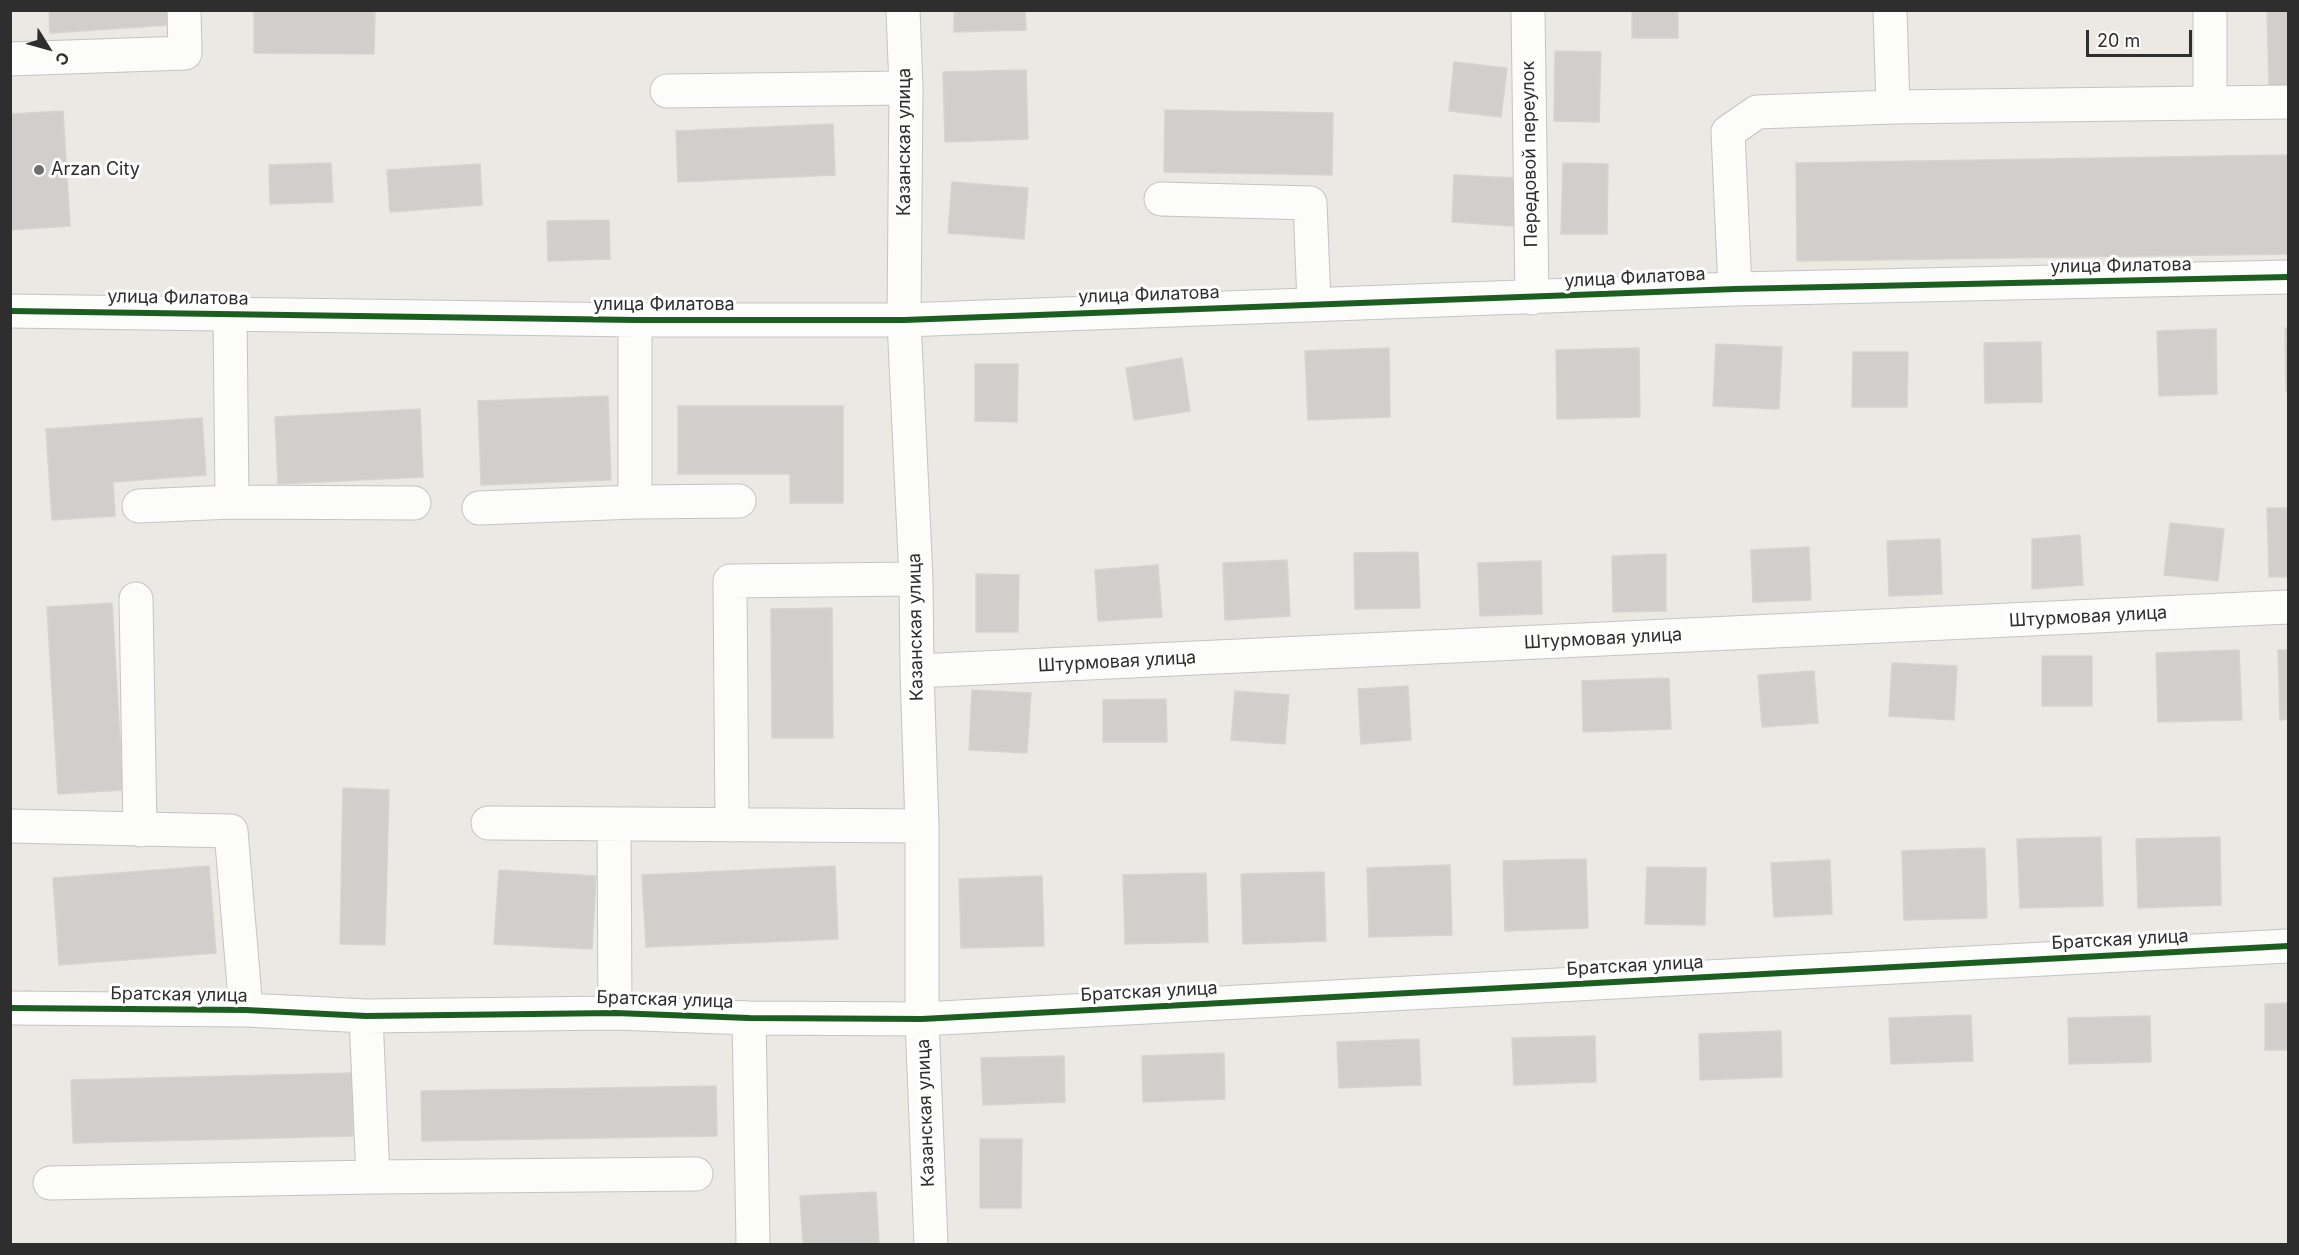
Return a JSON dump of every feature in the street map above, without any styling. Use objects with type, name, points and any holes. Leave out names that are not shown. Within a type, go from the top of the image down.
[{"type":"street","points":[[10,59],[185,52],[183,10]]},
{"type":"street","name":"Казанская улица","points":[[903,10],[906,88],[904,320],[916,579],[922,826],[922,1019],[932,1245]]},
{"type":"street","name":"Передовой переулок","points":[[1528,10],[1532,298]]},
{"type":"street","points":[[1890,10],[1893,107]]},
{"type":"street","points":[[2210,10],[2210,103]]},
{"type":"street","points":[[667,91],[906,88]]},
{"type":"street","points":[[1735,289],[1728,132],[1757,112],[1893,107],[2289,102]]},
{"type":"street","points":[[1161,199],[1310,203],[1314,303]]},
{"type":"street","name":"улица Филатова","points":[[10,311],[635,320],[904,320],[1735,289],[2289,277]]},
{"type":"street","points":[[230,313],[232,502]]},
{"type":"street","points":[[635,320],[635,502]]},
{"type":"street","points":[[479,508],[739,501]]},
{"type":"street","points":[[139,506],[232,502],[414,503]]},
{"type":"street","points":[[732,825],[730,581],[916,579]]},
{"type":"street","points":[[136,600],[140,830]]},
{"type":"street","name":"Штурмовая улица","points":[[917,671],[2289,608]]},
{"type":"street","points":[[488,823],[922,826]]},
{"type":"street","points":[[614,824],[615,1013]]},
{"type":"street","points":[[10,826],[231,831],[246,1010]]},
{"type":"street","name":"Братская улица","points":[[10,1008],[246,1010],[366,1016],[615,1013],[749,1018],[922,1019],[2289,946]]},
{"type":"street","points":[[366,1016],[373,1177]]},
{"type":"street","points":[[749,1018],[753,1245]]},
{"type":"street","points":[[50,1183],[696,1173]]},
{"type":"building","points":[[49,10],[168,10],[169,25],[50,33]]},
{"type":"building","points":[[254,10],[375,10],[374,54],[254,53]]},
{"type":"building","points":[[954,10],[1025,10],[1026,30],[954,32]]},
{"type":"building","points":[[1632,10],[1678,10],[1678,38],[1632,38]]},
{"type":"building","points":[[2267,10],[2288,10],[2288,87],[2269,87]]},
{"type":"building","points":[[1555,51],[1601,52],[1599,122],[1554,121]]},
{"type":"building","points":[[1454,62],[1507,68],[1501,117],[1449,111]]},
{"type":"building","points":[[1026,70],[1028,139],[945,142],[943,72]]},
{"type":"building","points":[[1165,110],[1333,113],[1332,175],[1164,172]]},
{"type":"building","name":"Arzan City","points":[[63,111],[70,226],[10,230],[10,114]]},
{"type":"building","points":[[833,124],[835,175],[678,182],[676,131]]},
{"type":"building","points":[[2288,155],[2288,254],[1797,261],[1796,163]]},
{"type":"building","points":[[331,163],[333,202],[270,204],[269,165]]},
{"type":"building","points":[[1563,163],[1608,164],[1607,234],[1561,234]]},
{"type":"building","points":[[480,164],[482,205],[390,212],[387,170]]},
{"type":"building","points":[[1454,175],[1515,178],[1513,226],[1452,222]]},
{"type":"building","points":[[952,182],[1028,188],[1024,239],[948,233]]},
{"type":"building","points":[[609,220],[610,259],[548,261],[547,221]]},
{"type":"building","points":[[2285,328],[2288,328],[2288,392],[2286,392]]},
{"type":"building","points":[[2216,329],[2217,394],[2159,396],[2157,331]]},
{"type":"building","points":[[2041,342],[2042,402],[1985,403],[1984,343]]},
{"type":"building","points":[[1716,344],[1782,347],[1779,409],[1713,406]]},
{"type":"building","points":[[1389,348],[1390,417],[1308,420],[1305,351]]},
{"type":"building","points":[[1639,348],[1640,417],[1557,419],[1556,350]]},
{"type":"building","points":[[1853,352],[1908,352],[1907,407],[1852,407]]},
{"type":"building","points":[[1182,358],[1190,411],[1134,420],[1126,368]]},
{"type":"building","points":[[975,364],[1018,364],[1017,422],[975,421]]},
{"type":"building","points":[[608,396],[611,480],[481,485],[478,401]]},
{"type":"building","points":[[678,406],[843,406],[843,503],[790,503],[790,474],[678,474]]},
{"type":"building","points":[[420,409],[423,477],[278,484],[275,417]]},
{"type":"building","points":[[202,418],[206,475],[113,482],[115,516],[52,520],[46,429]]},
{"type":"building","points":[[2267,508],[2288,508],[2288,577],[2269,577]]},
{"type":"building","points":[[2170,523],[2224,529],[2218,581],[2164,575]]},
{"type":"building","points":[[2080,535],[2083,585],[2032,589],[2032,539]]},
{"type":"building","points":[[1940,539],[1942,594],[1889,596],[1887,541]]},
{"type":"building","points":[[1809,547],[1811,600],[1753,602],[1751,550]]},
{"type":"building","points":[[1418,552],[1420,608],[1355,609],[1354,553]]},
{"type":"building","points":[[1666,554],[1666,611],[1613,612],[1612,556]]},
{"type":"building","points":[[1287,560],[1290,616],[1225,620],[1223,563]]},
{"type":"building","points":[[1541,561],[1542,614],[1480,616],[1478,563]]},
{"type":"building","points":[[1158,565],[1162,617],[1098,621],[1095,570]]},
{"type":"building","points":[[976,574],[1019,575],[1018,632],[976,632]]},
{"type":"building","points":[[112,603],[123,790],[58,794],[47,607]]},
{"type":"building","points":[[832,608],[833,738],[772,738],[771,609]]},
{"type":"building","points":[[2239,650],[2242,720],[2158,722],[2156,653]]},
{"type":"building","points":[[2278,650],[2288,650],[2288,719],[2280,720]]},
{"type":"building","points":[[2042,656],[2092,656],[2092,706],[2042,706]]},
{"type":"building","points":[[1892,663],[1957,666],[1954,720],[1889,716]]},
{"type":"building","points":[[1814,671],[1818,723],[1762,727],[1758,675]]},
{"type":"building","points":[[1669,678],[1671,729],[1583,732],[1582,681]]},
{"type":"building","points":[[1408,686],[1411,740],[1361,744],[1358,689]]},
{"type":"building","points":[[972,690],[1031,693],[1027,753],[969,750]]},
{"type":"building","points":[[1235,691],[1289,695],[1285,744],[1231,740]]},
{"type":"building","points":[[1166,699],[1167,742],[1103,742],[1103,700]]},
{"type":"building","points":[[343,788],[389,790],[385,945],[340,944]]},
{"type":"building","points":[[2101,837],[2103,906],[2020,908],[2017,839]]},
{"type":"building","points":[[2220,837],[2221,905],[2138,908],[2136,839]]},
{"type":"building","points":[[1985,848],[1987,918],[1904,920],[1902,851]]},
{"type":"building","points":[[1586,859],[1588,928],[1505,931],[1503,861]]},
{"type":"building","points":[[1830,860],[1832,914],[1774,917],[1771,863]]},
{"type":"building","points":[[1450,865],[1452,935],[1369,937],[1367,868]]},
{"type":"building","points":[[209,866],[216,953],[59,965],[53,878]]},
{"type":"building","points":[[835,866],[838,939],[646,947],[642,875]]},
{"type":"building","points":[[1647,867],[1706,868],[1705,925],[1645,924]]},
{"type":"building","points":[[499,870],[596,876],[592,949],[494,944]]},
{"type":"building","points":[[1324,872],[1326,941],[1243,944],[1241,874]]},
{"type":"building","points":[[1206,873],[1208,942],[1125,944],[1123,875]]},
{"type":"building","points":[[1042,876],[1044,946],[961,948],[959,879]]},
{"type":"building","points":[[2288,1003],[2288,1050],[2265,1050],[2265,1004]]},
{"type":"building","points":[[1971,1015],[1973,1061],[1891,1064],[1889,1018]]},
{"type":"building","points":[[2150,1016],[2151,1062],[2069,1064],[2068,1018]]},
{"type":"building","points":[[1781,1031],[1782,1077],[1700,1080],[1699,1034]]},
{"type":"building","points":[[1595,1036],[1596,1082],[1514,1085],[1512,1038]]},
{"type":"building","points":[[1419,1039],[1421,1085],[1339,1088],[1337,1042]]},
{"type":"building","points":[[1224,1053],[1225,1099],[1143,1102],[1142,1056]]},
{"type":"building","points":[[1064,1056],[1065,1102],[983,1105],[981,1058]]},
{"type":"building","points":[[352,1073],[353,1136],[73,1143],[71,1080]]},
{"type":"building","points":[[716,1086],[717,1136],[422,1141],[421,1091]]},
{"type":"building","points":[[980,1139],[1022,1139],[1021,1208],[980,1208]]},
{"type":"building","points":[[876,1192],[879,1244],[803,1244],[800,1196]]},
{"type":"cycle path","points":[[10,311],[635,320],[904,320],[1735,289],[2288,277]]},
{"type":"cycle path","points":[[10,1008],[246,1010],[366,1016],[615,1013],[749,1018],[922,1019],[2288,946]]},
{"type":"place","name":"Arzan City","points":[[39,170]]}]
